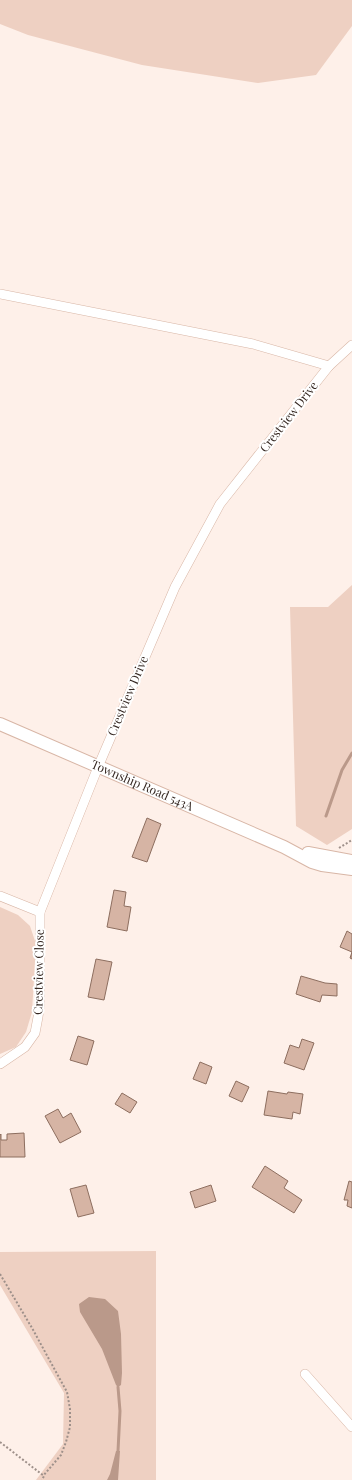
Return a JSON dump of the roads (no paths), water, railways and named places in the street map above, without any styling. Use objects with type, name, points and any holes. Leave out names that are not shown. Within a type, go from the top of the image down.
[{"type":"main road","name":"Township Road 543A","points":[[0,724],[284,847],[312,862],[322,865],[352,869]]},
{"type":"main road","name":"Township Road 543A","points":[[284,847],[352,861]]},
{"type":"street","name":"Crestview Drive","points":[[0,294],[253,344],[329,366],[220,504],[174,587],[98,767]]},
{"type":"street","points":[[329,366],[352,345]]},
{"type":"street","name":"Crestview Close","points":[[0,1064],[25,1047],[35,1033],[40,1002],[40,912],[98,767]]},
{"type":"street","name":"Crestview Close","points":[[0,896],[40,912]]},
{"type":"street","points":[[305,1374],[352,1427]]},
{"type":"waterway","points":[[326,816],[342,770],[352,753]]},
{"type":"waterway","points":[[118,1387],[120,1411],[118,1451]]}]
